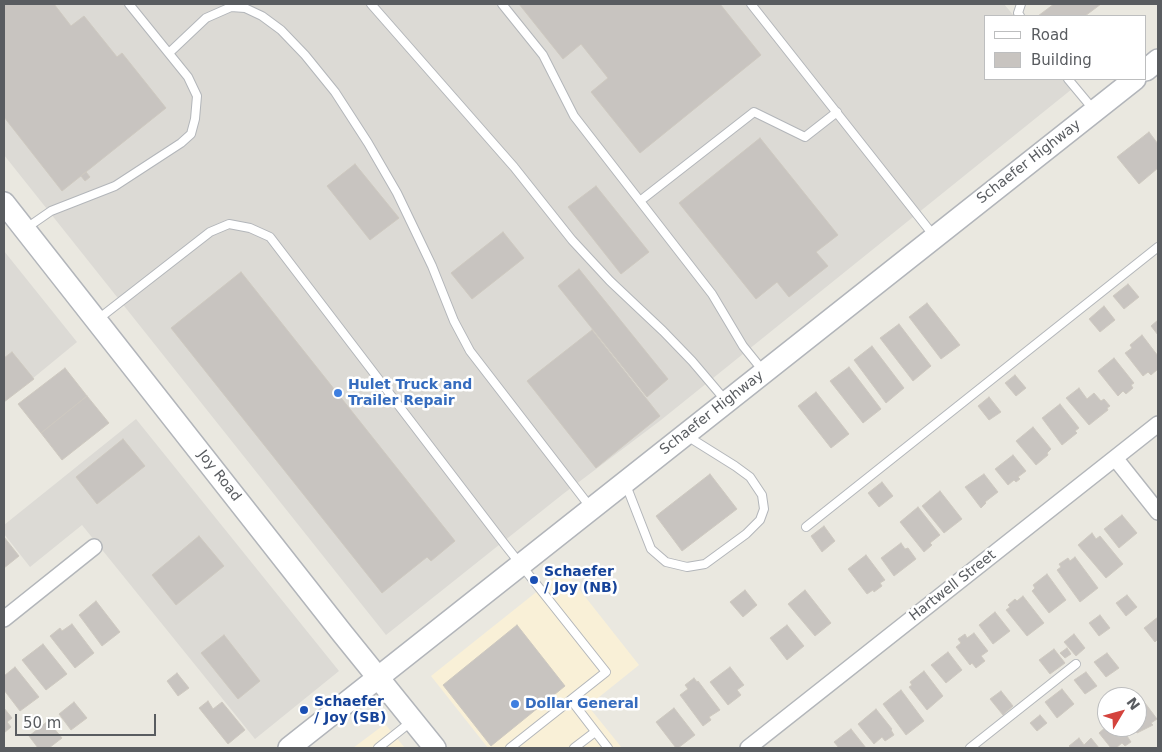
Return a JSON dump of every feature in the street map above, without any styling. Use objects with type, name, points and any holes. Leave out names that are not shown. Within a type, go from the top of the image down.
[{"type":"main road","points":[[1147,69],[1158,60]]},
{"type":"main road","name":"Schaefer Highway","points":[[289,748],[1134,80]]},
{"type":"main road","name":"Joy Road","points":[[4,203],[435,748]]},
{"type":"street","name":"Hartwell Street","points":[[748,748],[1158,424]]},
{"type":"street","points":[[1115,458],[1158,512]]},
{"type":"street","points":[[4,619],[94,547]]},
{"type":"lane","points":[[24,229],[51,211],[115,186],[181,143],[191,134],[195,119],[197,96],[188,77],[130,4]]},
{"type":"lane","points":[[371,4],[514,167],[572,240],[610,281],[669,337],[726,402]]},
{"type":"lane","points":[[502,4],[543,55],[574,116],[712,294],[743,346],[764,372]]},
{"type":"lane","points":[[751,4],[935,237]]},
{"type":"lane","points":[[169,53],[206,18],[231,7],[245,8],[262,16],[282,30],[335,92],[368,143],[397,193],[432,266],[454,321],[470,351],[591,508]]},
{"type":"lane","points":[[1069,80],[1094,111]]},
{"type":"lane","points":[[640,201],[754,112],[804,137],[836,112]]},
{"type":"lane","points":[[96,320],[210,232],[229,224],[250,228],[270,237],[520,565],[606,672],[510,748]]},
{"type":"lane","points":[[806,527],[1158,247]]},
{"type":"lane","points":[[625,482],[652,549],[666,562],[687,567],[705,564],[746,534],[760,520],[764,510],[762,495],[750,477],[686,435]]},
{"type":"lane","points":[[970,748],[1076,664]]},
{"type":"lane","points":[[571,700],[608,748]]},
{"type":"lane","points":[[378,748],[413,720]]},
{"type":"lane","points":[[574,748],[595,732]]},
{"type":"shaded area","points":[[4,4],[1004,4],[1013,15],[984,15],[984,80],[1065,80],[1072,89],[661,420],[563,494],[386,635],[4,155]]},
{"type":"shaded area","points":[[4,251],[77,342],[4,402]]},
{"type":"shaded area","points":[[136,419],[339,671],[255,739],[82,525],[30,567],[4,534],[4,525]]},
{"type":"shaded area","points":[[564,570],[639,665],[588,706],[622,748],[488,748],[431,676]]},
{"type":"shaded area","points":[[385,724],[405,748],[353,748]]},
{"type":"building","points":[[4,4],[54,4],[71,26],[84,16],[117,57],[122,53],[166,108],[62,191],[4,117]]},
{"type":"building","points":[[519,4],[720,4],[761,55],[640,153],[591,92],[608,78],[581,44],[563,59]]},
{"type":"building","points":[[1054,4],[1101,4],[1086,15],[1039,15]]},
{"type":"building","points":[[1149,132],[1158,144],[1158,168],[1139,184],[1117,157]]},
{"type":"building","points":[[760,138],[838,235],[816,252],[828,266],[789,297],[777,282],[756,299],[679,203]]},
{"type":"building","points":[[355,164],[399,218],[370,240],[327,186]]},
{"type":"building","points":[[86,172],[90,177],[85,181],[81,176]]},
{"type":"building","points":[[596,186],[649,252],[621,274],[568,207]]},
{"type":"building","points":[[503,232],[524,258],[472,299],[451,273]]},
{"type":"building","points":[[579,269],[668,379],[647,397],[558,286]]},
{"type":"building","points":[[241,272],[455,541],[431,561],[427,557],[382,593],[171,328]]},
{"type":"building","points":[[1128,284],[1139,297],[1124,309],[1113,296]]},
{"type":"building","points":[[927,303],[960,345],[941,359],[909,317]]},
{"type":"building","points":[[1104,306],[1115,320],[1100,332],[1089,319]]},
{"type":"building","points":[[1158,320],[1158,335],[1151,326]]},
{"type":"building","points":[[899,324],[931,366],[913,381],[880,338]]},
{"type":"building","points":[[592,330],[660,416],[596,468],[527,381]]},
{"type":"building","points":[[1142,335],[1158,356],[1158,369],[1151,375],[1148,372],[1143,376],[1125,353],[1132,348],[1130,345]]},
{"type":"building","points":[[872,346],[904,388],[886,403],[854,360]]},
{"type":"building","points":[[12,352],[34,379],[4,402],[4,358]]},
{"type":"building","points":[[1114,358],[1134,383],[1131,385],[1133,388],[1126,394],[1123,391],[1118,396],[1098,371]]},
{"type":"building","points":[[849,367],[881,409],[863,423],[830,381]]},
{"type":"building","points":[[65,368],[87,396],[41,433],[18,404]]},
{"type":"building","points":[[1015,375],[1026,388],[1016,396],[1005,383]]},
{"type":"building","points":[[1079,388],[1087,399],[1094,393],[1101,401],[1104,399],[1110,406],[1107,408],[1108,410],[1089,425],[1066,398]]},
{"type":"building","points":[[816,392],[849,434],[831,448],[798,406]]},
{"type":"building","points":[[87,396],[109,423],[62,460],[41,433]]},
{"type":"building","points":[[989,397],[1001,412],[989,420],[978,406]]},
{"type":"building","points":[[1060,404],[1079,428],[1075,431],[1077,433],[1062,445],[1042,418]]},
{"type":"building","points":[[1033,427],[1051,449],[1047,453],[1048,455],[1036,465],[1016,441]]},
{"type":"building","points":[[123,439],[145,466],[97,504],[76,477]]},
{"type":"building","points":[[1013,455],[1026,471],[1018,477],[1020,479],[1016,482],[1014,480],[1008,485],[995,469]]},
{"type":"building","points":[[710,474],[737,509],[682,551],[656,516]]},
{"type":"building","points":[[984,474],[998,492],[985,502],[981,508],[965,487]]},
{"type":"building","points":[[882,482],[893,496],[879,507],[868,493]]},
{"type":"building","points":[[940,491],[962,519],[944,533],[922,506]]},
{"type":"building","points":[[918,507],[940,535],[930,543],[932,545],[924,552],[900,522]]},
{"type":"building","points":[[1122,515],[1137,533],[1119,548],[1104,529]]},
{"type":"building","points":[[824,526],[835,541],[822,552],[811,536]]},
{"type":"building","points":[[1092,533],[1096,539],[1100,536],[1123,564],[1106,578],[1078,545]]},
{"type":"building","points":[[199,536],[224,566],[176,605],[152,575]]},
{"type":"building","points":[[4,537],[19,556],[4,568]]},
{"type":"building","points":[[901,543],[905,549],[908,548],[916,559],[894,576],[881,558]]},
{"type":"building","points":[[866,555],[885,580],[880,583],[882,586],[874,592],[873,590],[867,594],[848,569]]},
{"type":"building","points":[[1075,557],[1098,588],[1080,602],[1057,570],[1061,567],[1059,564],[1068,558],[1070,561]]},
{"type":"building","points":[[1047,574],[1066,600],[1049,613],[1032,591],[1035,588],[1033,585]]},
{"type":"building","points":[[745,590],[757,605],[743,617],[730,602]]},
{"type":"building","points":[[805,590],[831,623],[815,636],[788,604]]},
{"type":"building","points":[[1127,595],[1137,607],[1126,616],[1116,603]]},
{"type":"building","points":[[1023,596],[1044,623],[1027,636],[1006,610],[1010,607],[1008,605],[1015,599],[1017,601]]},
{"type":"building","points":[[96,601],[120,632],[102,646],[79,615]]},
{"type":"building","points":[[995,612],[1010,631],[993,644],[979,625]]},
{"type":"building","points":[[1100,615],[1110,628],[1099,636],[1089,623]]},
{"type":"building","points":[[1158,617],[1158,639],[1155,642],[1144,628]]},
{"type":"building","points":[[72,624],[94,653],[75,668],[50,636],[60,628],[62,631]]},
{"type":"building","points":[[517,625],[565,686],[491,746],[443,685]]},
{"type":"building","points":[[787,625],[804,646],[787,660],[770,638]]},
{"type":"building","points":[[974,633],[988,651],[981,656],[985,661],[976,668],[972,663],[970,665],[956,647],[961,643],[958,639],[965,634],[967,638]]},
{"type":"building","points":[[1074,634],[1085,648],[1076,656],[1064,642]]},
{"type":"building","points":[[224,635],[260,681],[238,699],[201,653]]},
{"type":"building","points":[[43,644],[67,674],[46,690],[22,660]]},
{"type":"building","points":[[1067,648],[1071,654],[1065,658],[1060,653]]},
{"type":"building","points":[[1054,649],[1065,663],[1050,674],[1039,660]]},
{"type":"building","points":[[948,652],[962,670],[946,683],[931,665]]},
{"type":"building","points":[[1107,653],[1119,668],[1106,677],[1094,662]]},
{"type":"building","points":[[15,667],[39,697],[20,711],[4,690],[4,676]]},
{"type":"building","points":[[730,667],[744,685],[737,690],[741,695],[728,705],[710,682]]},
{"type":"building","points":[[924,671],[943,696],[927,710],[909,687],[912,685],[910,682]]},
{"type":"building","points":[[1086,672],[1097,686],[1085,694],[1074,680]]},
{"type":"building","points":[[177,673],[189,688],[178,696],[167,681]]},
{"type":"building","points":[[694,678],[720,710],[709,717],[711,720],[703,726],[680,695],[688,689],[685,685]]},
{"type":"building","points":[[1062,689],[1074,704],[1057,718],[1045,702]]},
{"type":"building","points":[[901,690],[924,721],[906,735],[883,704]]},
{"type":"building","points":[[1001,691],[1013,706],[1003,715],[990,699]]},
{"type":"building","points":[[208,701],[213,709],[222,702],[245,730],[228,744],[199,708]]},
{"type":"building","points":[[74,702],[87,718],[71,730],[59,714]]},
{"type":"building","points":[[1147,706],[1157,719],[1151,723],[1153,725],[1147,728]]},
{"type":"building","points":[[4,708],[12,718],[7,722],[11,727],[4,733]]},
{"type":"building","points":[[674,708],[695,735],[678,748],[676,748],[656,722]]},
{"type":"building","points":[[876,709],[892,729],[894,735],[885,741],[882,737],[874,744],[858,724]]},
{"type":"building","points":[[1040,715],[1047,723],[1037,731],[1030,723]]},
{"type":"building","points":[[48,721],[62,738],[49,748],[38,748],[29,736]]},
{"type":"building","points":[[851,729],[866,748],[839,748],[834,742]]},
{"type":"building","points":[[1102,737],[1128,737],[1131,742],[1125,746],[1122,743],[1116,748],[1111,748]]},
{"type":"building","points":[[1079,738],[1084,745],[1091,738],[1099,748],[1071,748],[1069,746]]},
{"type":"place","name":"Hulet Truck and Trailer Repair","points":[[338,393]]},
{"type":"place","name":"Schaefer / Joy (NB)","points":[[534,580]]},
{"type":"place","name":"Dollar General","points":[[515,704]]},
{"type":"place","name":"Schaefer / Joy (SB)","points":[[304,710]]}]
